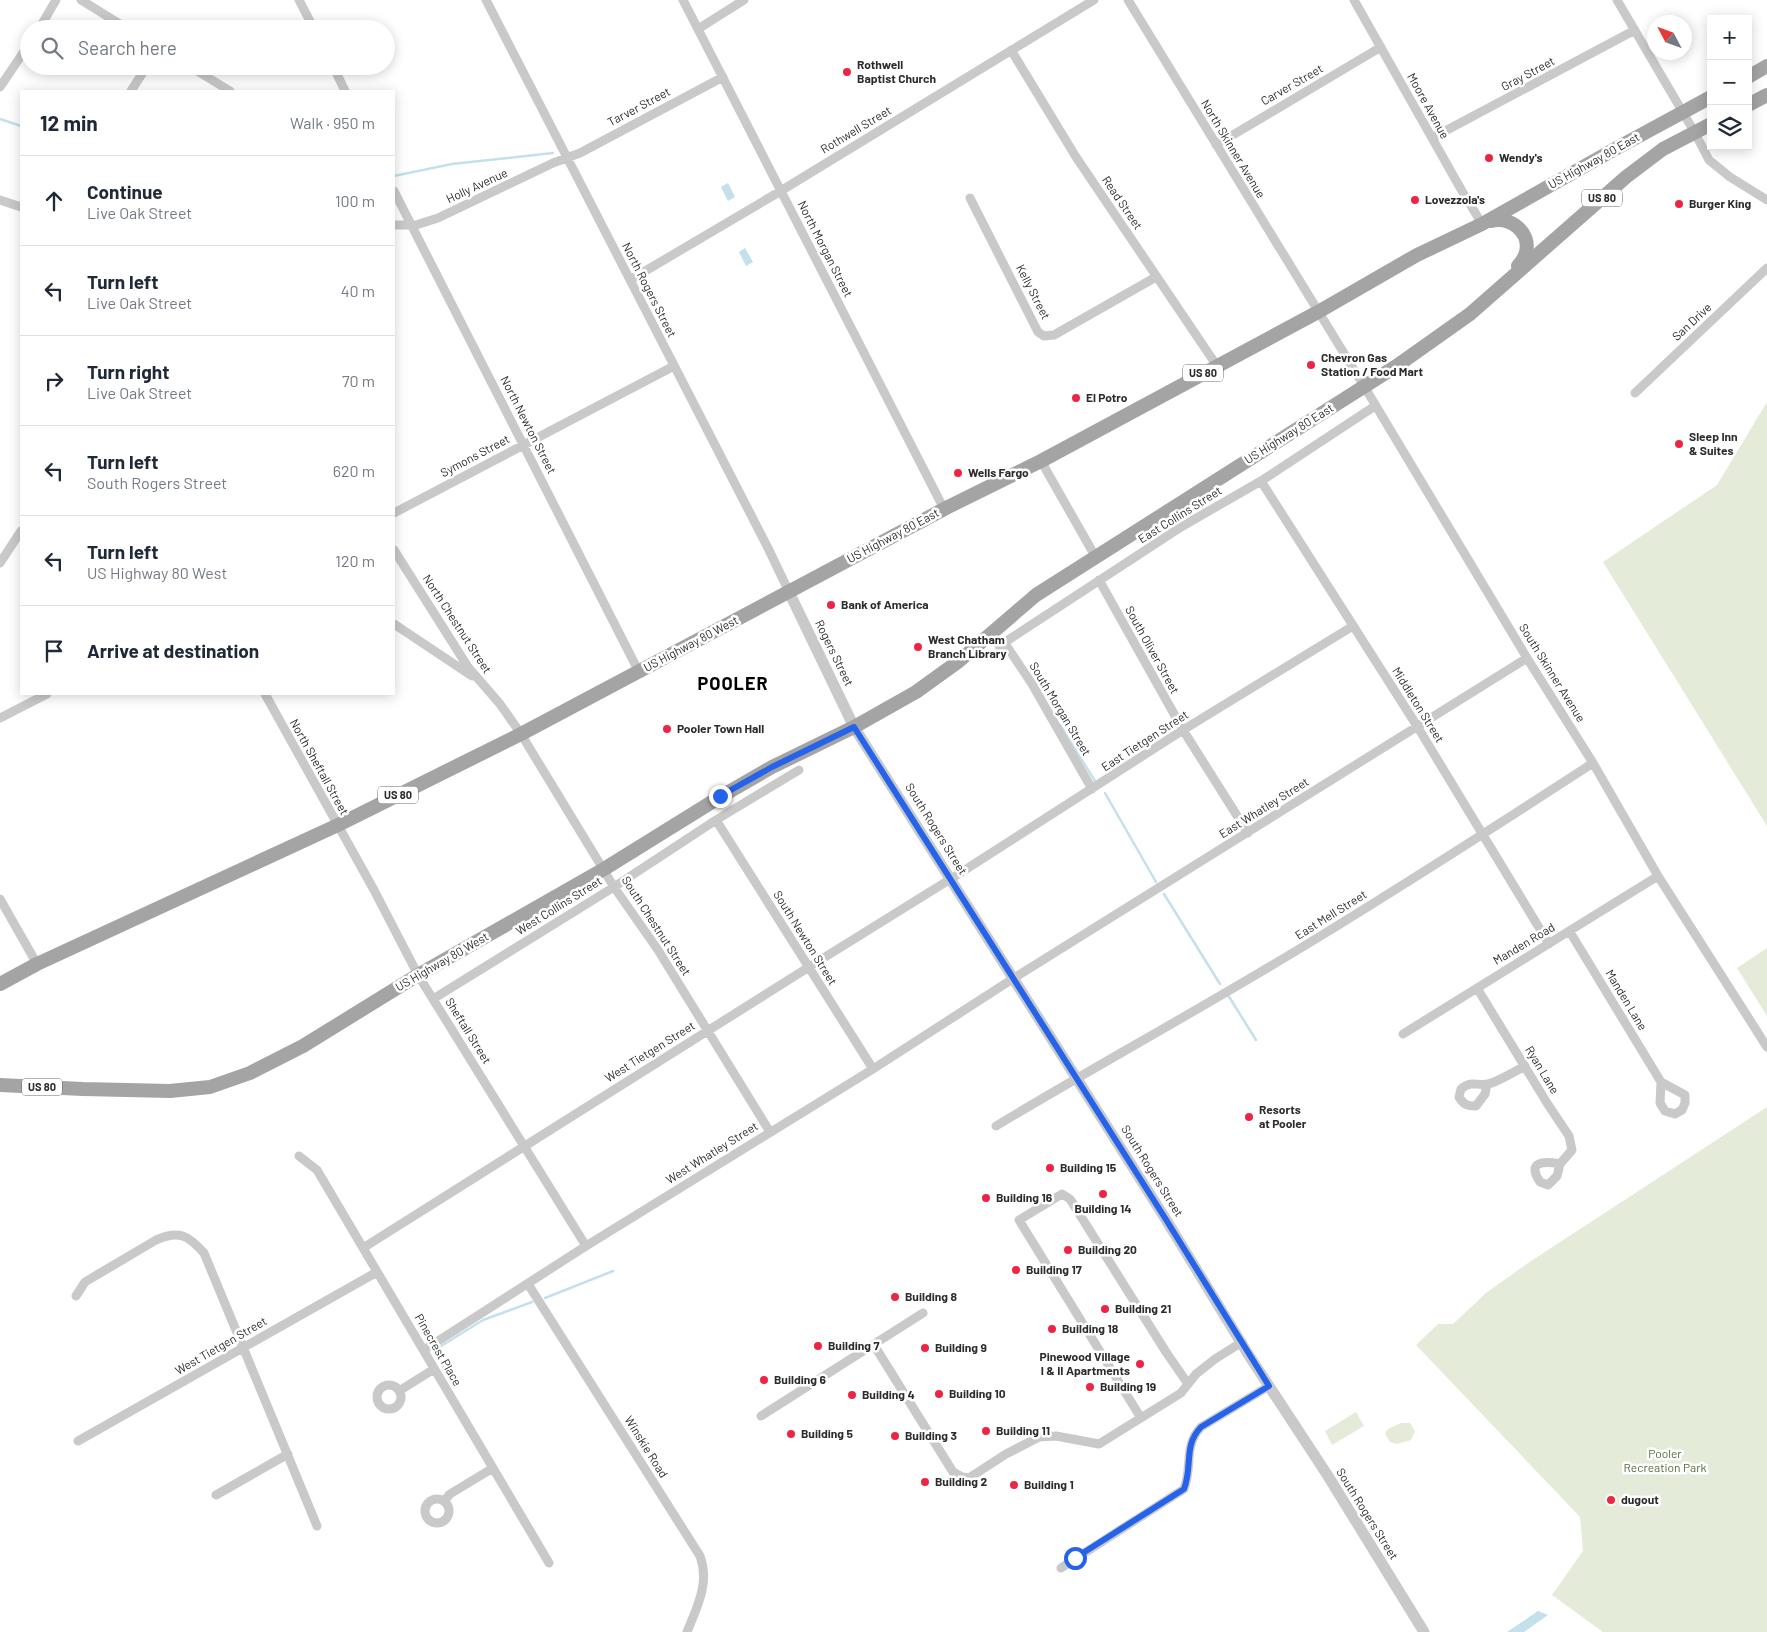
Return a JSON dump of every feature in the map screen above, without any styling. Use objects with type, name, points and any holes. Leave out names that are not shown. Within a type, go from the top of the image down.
[{"type":"main road","points":[[1752,74],[1767,66]]},
{"type":"main road","points":[[1752,102],[1767,95]]},
{"type":"main road","name":"US Highway 80 East","points":[[789,592],[944,509],[1041,461],[1318,312],[1424,252],[1482,224],[1614,149],[1707,99]]},
{"type":"main road","name":"US Highway 80 East","points":[[854,727],[916,692],[959,661],[1036,595],[1398,365],[1470,314],[1626,177],[1663,150],[1707,126]]},
{"type":"main road","points":[[1482,224],[1494,220],[1506,220],[1520,229],[1526,240],[1524,258],[1503,284]]},
{"type":"main road","name":"US Highway 80 West","points":[[0,984],[36,964],[338,825],[521,734],[789,592]]},
{"type":"main road","name":"US Highway 80 West","points":[[0,1085],[170,1091],[210,1087],[250,1073],[303,1046],[418,975],[604,869],[720,796],[772,767],[854,727]]},
{"type":"street","points":[[44,20],[56,0]]},
{"type":"street","points":[[81,0],[113,20]]},
{"type":"street","points":[[299,0],[309,20]]},
{"type":"street","name":"North Rogers Street","points":[[486,0],[789,592]]},
{"type":"street","name":"North Morgan Street","points":[[683,0],[944,509]]},
{"type":"street","points":[[698,29],[744,0]]},
{"type":"street","name":"Rothwell Street","points":[[630,280],[1094,0]]},
{"type":"street","name":"North Skinner Avenue","points":[[1128,0],[1318,312]]},
{"type":"street","name":"Moore Avenue","points":[[1354,0],[1482,224]]},
{"type":"street","points":[[1617,0],[1696,132],[1709,160],[1730,177],[1767,200]]},
{"type":"street","name":"Gray Street","points":[[1432,138],[1634,30]]},
{"type":"street","name":"Carver Street","points":[[1216,145],[1381,47]]},
{"type":"street","name":"Read Street","points":[[1011,50],[1076,157],[1217,366]]},
{"type":"street","points":[[0,87],[20,57]]},
{"type":"street","points":[[132,90],[141,75]]},
{"type":"street","points":[[204,75],[228,90]]},
{"type":"street","points":[[337,75],[344,90]]},
{"type":"street","name":"Tarver Street","points":[[567,158],[723,77]]},
{"type":"street","name":"Holly Avenue","points":[[395,225],[412,226],[438,218],[567,158]]},
{"type":"street","name":"North Newton Street","points":[[395,193],[639,672]]},
{"type":"street","name":"Kelly Street","points":[[970,198],[1038,330],[1044,336],[1054,335],[1156,277]]},
{"type":"street","points":[[0,200],[20,207]]},
{"type":"street","name":"San Drive","points":[[1635,393],[1767,268]]},
{"type":"street","name":"South Skinner Avenue","points":[[1318,312],[1527,658],[1593,763],[1658,876],[1767,1047]]},
{"type":"street","name":"Symons Street","points":[[395,512],[674,366]]},
{"type":"street","name":"East Collins Street","points":[[1001,644],[1181,528],[1261,481],[1375,406]]},
{"type":"street","points":[[1041,461],[1095,556]]},
{"type":"street","name":"Middleton Street","points":[[1261,481],[1417,726],[1549,944]]},
{"type":"street","points":[[0,563],[20,533]]},
{"type":"street","name":"North Chestnut Street","points":[[395,552],[468,666],[500,704],[521,734]]},
{"type":"street","name":"South Oliver Street","points":[[1099,580],[1183,730],[1248,833]]},
{"type":"street","name":"Rogers Street","points":[[789,592],[854,727]]},
{"type":"street","points":[[395,625],[485,687]]},
{"type":"street","name":"East Tietgen Street","points":[[951,879],[1183,730],[1353,626]]},
{"type":"street","name":"South Morgan Street","points":[[1001,644],[1032,684],[1092,789]]},
{"type":"street","name":"East Whatley Street","points":[[1014,978],[1527,658]]},
{"type":"street","points":[[0,718],[45,695]]},
{"type":"street","name":"North Sheftall Street","points":[[266,695],[338,825]]},
{"type":"street","name":"South Rogers Street","points":[[854,727],[1014,978],[1269,1386],[1328,1476],[1424,1632]]},
{"type":"street","name":"South Chestnut Street","points":[[521,734],[614,886],[658,950],[770,1132]]},
{"type":"street","name":"East Mell Street","points":[[996,1126],[1308,943],[1484,834],[1593,763]]},
{"type":"street","name":"West Collins Street","points":[[433,999],[716,820],[799,770]]},
{"type":"street","name":"South Newton Street","points":[[716,820],[873,1069]]},
{"type":"street","name":"Sheftall Street","points":[[338,825],[418,975],[586,1246]]},
{"type":"street","name":"Manden Road","points":[[1403,1034],[1658,876]]},
{"type":"street","name":"West Tietgen Street","points":[[363,1248],[809,966],[951,879]]},
{"type":"street","points":[[0,899],[36,964]]},
{"type":"street","name":"Manden Lane","points":[[1570,932],[1661,1082]]},
{"type":"street","name":"West Whatley Street","points":[[424,1350],[586,1246],[873,1069],[1014,978]]},
{"type":"street","name":"Ryan Lane","points":[[1477,988],[1569,1136],[1572,1150],[1560,1164]]},
{"type":"street","points":[[1487,1084],[1525,1066]]},
{"type":"street","name":"Pinecrest Place","points":[[299,1156],[317,1170],[549,1563]]},
{"type":"street","points":[[1141,1418],[1019,1220],[1062,1194],[1070,1199],[1188,1384]]},
{"type":"street","points":[[76,1296],[85,1282],[168,1234],[181,1234],[193,1240],[204,1253],[317,1526]]},
{"type":"street","name":"West Tietgen Street","points":[[78,1441],[377,1272]]},
{"type":"street","name":"Winskie Road","points":[[528,1284],[700,1556],[704,1569],[703,1588],[687,1632]]},
{"type":"street","points":[[761,1416],[923,1314]]},
{"type":"street","points":[[874,1345],[953,1472],[962,1477],[969,1478],[1006,1454],[1039,1437],[1056,1436],[1099,1444],[1181,1393],[1196,1374],[1242,1342]]},
{"type":"street","points":[[399,1391],[434,1369]]},
{"type":"street","points":[[1061,1568],[1184,1489],[1188,1479],[1190,1446],[1194,1435],[1201,1427],[1269,1386]]},
{"type":"street","points":[[216,1495],[288,1454]]},
{"type":"street","points":[[444,1501],[450,1494],[493,1468]]},
{"type":"green space","points":[[1767,402],[1767,826],[1603,562],[1717,485]]},
{"type":"green space","points":[[1767,948],[1767,1016],[1737,968]]},
{"type":"green space","name":"Pooler Recreation Park","points":[[1767,1107],[1767,1632],[1603,1632],[1552,1595],[1583,1551],[1580,1517],[1416,1345],[1438,1324],[1453,1324],[1486,1293],[1528,1263]]},
{"type":"green space","points":[[1356,1412],[1364,1426],[1332,1445],[1325,1431]]},
{"type":"green space","points":[[1401,1423],[1410,1423],[1415,1431],[1411,1440],[1397,1444],[1390,1442],[1385,1434],[1388,1429]]},
{"type":"water","points":[[728,183],[735,197],[728,201],[721,187]]},
{"type":"water","points":[[745,248],[753,262],[746,266],[739,252]]},
{"type":"water","points":[[1538,1611],[1548,1615],[1524,1632],[1507,1632]]},
{"type":"waterway","points":[[0,119],[20,126]]},
{"type":"waterway","points":[[395,176],[452,164],[553,153]]},
{"type":"waterway","points":[[1060,725],[1095,781]]},
{"type":"waterway","points":[[1105,793],[1156,882]]},
{"type":"waterway","points":[[1164,894],[1220,984]]},
{"type":"waterway","points":[[1228,995],[1256,1040]]},
{"type":"waterway","points":[[545,1298],[613,1271]]},
{"type":"waterway","points":[[448,1374],[433,1351],[483,1320],[532,1302]]},
{"type":"place","name":"Rothwell Baptist Church","points":[[847,72]]},
{"type":"place","name":"Wendy's","points":[[1489,158]]},
{"type":"place","name":"Lovezzola's","points":[[1415,200]]},
{"type":"place","name":"Burger King","points":[[1679,204]]},
{"type":"place","name":"Chevron Gas Station / Food Mart","points":[[1311,365]]},
{"type":"place","name":"El Potro","points":[[1076,398]]},
{"type":"place","name":"Sleep Inn & Suites","points":[[1679,444]]},
{"type":"place","name":"Wells Fargo","points":[[958,473]]},
{"type":"place","name":"Bank of America","points":[[831,605]]},
{"type":"place","name":"West Chatham Branch Library","points":[[918,647]]},
{"type":"place","name":"Pooler Town Hall","points":[[667,729]]},
{"type":"place","name":"Resorts at Pooler","points":[[1249,1117]]},
{"type":"place","name":"Building 15","points":[[1050,1168]]},
{"type":"place","name":"Building 14","points":[[1103,1194]]},
{"type":"place","name":"Building 16","points":[[986,1198]]},
{"type":"place","name":"Building 20","points":[[1068,1250]]},
{"type":"place","name":"Building 17","points":[[1016,1270]]},
{"type":"place","name":"Building 8","points":[[895,1297]]},
{"type":"place","name":"Building 21","points":[[1105,1309]]},
{"type":"place","name":"Building 18","points":[[1052,1329]]},
{"type":"place","name":"Building 7","points":[[818,1346]]},
{"type":"place","name":"Building 9","points":[[925,1348]]},
{"type":"place","name":"Pinewood Village I & II Apartments","points":[[1140,1364]]},
{"type":"place","name":"Building 6","points":[[764,1380]]},
{"type":"place","name":"Building 19","points":[[1090,1387]]},
{"type":"place","name":"Building 10","points":[[939,1394]]},
{"type":"place","name":"Building 4","points":[[852,1395]]},
{"type":"place","name":"Building 11","points":[[986,1431]]},
{"type":"place","name":"Building 5","points":[[791,1434]]},
{"type":"place","name":"Building 3","points":[[895,1436]]},
{"type":"place","name":"Building 2","points":[[925,1482]]},
{"type":"place","name":"Building 1","points":[[1014,1485]]},
{"type":"place","name":"dugout","points":[[1611,1500]]},
{"type":"district","name":"POOLER","points":[[733,684]]},
{"type":"route","points":[[720,796],[772,767],[854,727],[1014,978],[1269,1386],[1201,1427],[1194,1435],[1190,1446],[1188,1479],[1184,1489],[1075,1558]]}]
